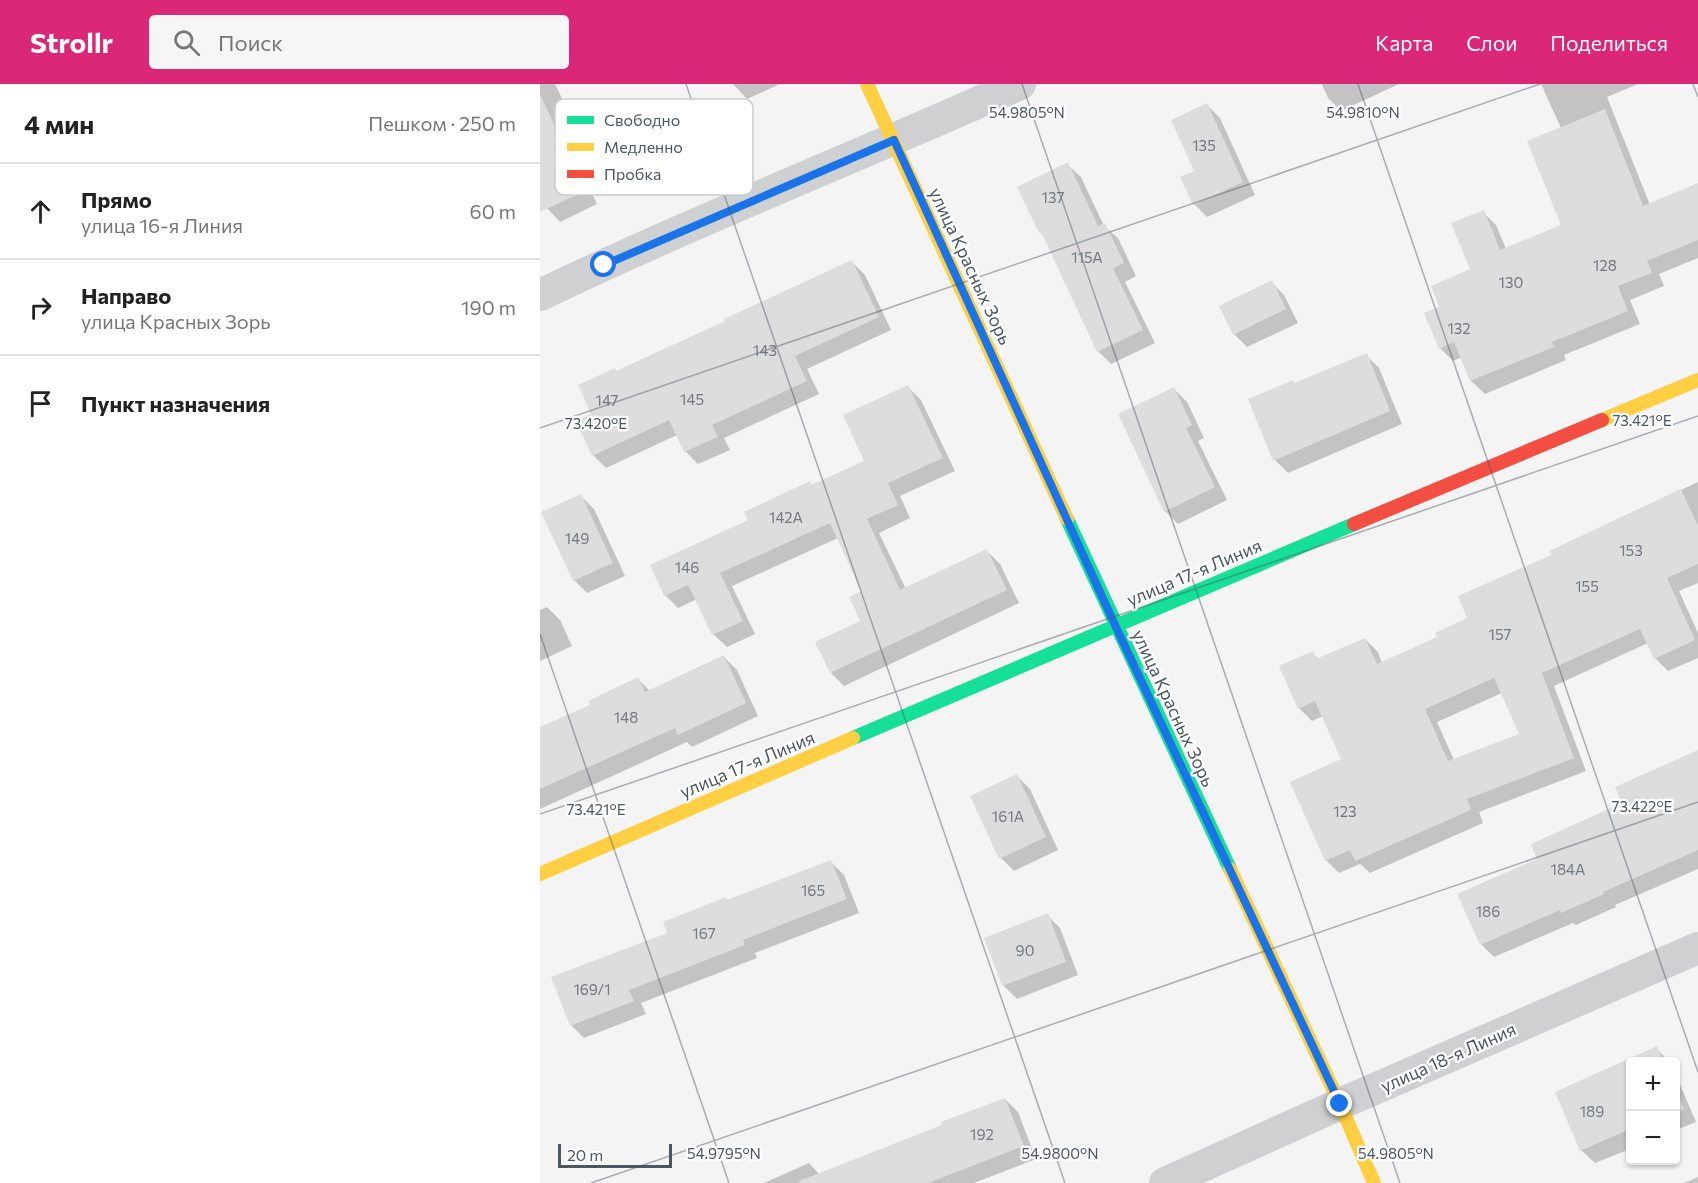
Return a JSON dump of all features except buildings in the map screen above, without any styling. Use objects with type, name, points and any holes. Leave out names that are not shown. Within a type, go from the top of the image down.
[{"type":"street","name":"улица Красных Зорь","points":[[867,84],[1115,625],[1340,1104],[1374,1183]]},
{"type":"street","points":[[540,295],[1020,84]]},
{"type":"street","name":"улица 17-я Линия","points":[[540,874],[1115,625],[1698,380]]},
{"type":"street","name":"улица 18-я Линия","points":[[1165,1183],[1698,948]]},
{"type":"traffic: fast","points":[[1067,519],[1230,869]]},
{"type":"traffic: fast","points":[[853,738],[1354,524]]},
{"type":"traffic: slow","points":[[867,84],[1067,519]]},
{"type":"traffic: slow","points":[[1602,420],[1698,380]]},
{"type":"traffic: slow","points":[[540,874],[853,738]]},
{"type":"traffic: slow","points":[[1230,869],[1340,1104],[1374,1183]]},
{"type":"traffic: jam","points":[[1354,524],[1602,420]]},
{"type":"route","points":[[604,265],[894,140],[1115,625],[1340,1104]]}]
